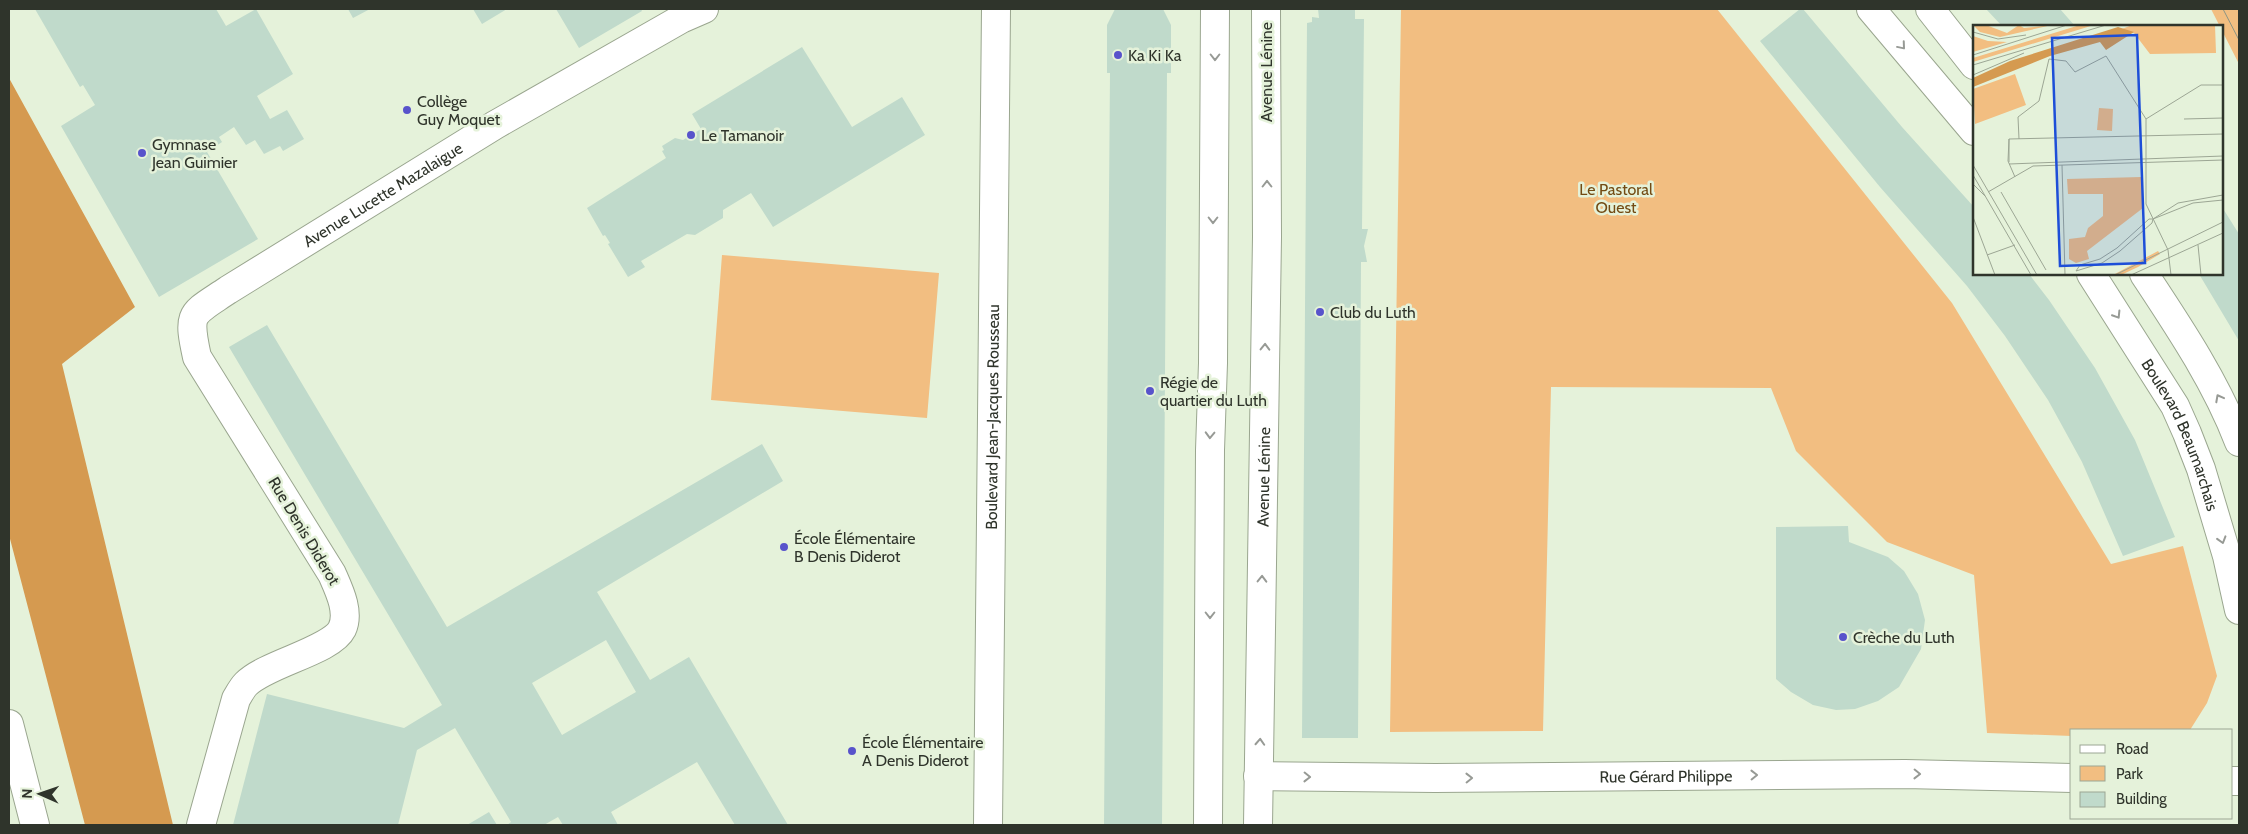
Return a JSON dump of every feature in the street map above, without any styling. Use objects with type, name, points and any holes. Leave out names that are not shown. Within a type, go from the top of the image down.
[{"type":"main road","name":"Avenue Lucette Mazalaigue","points":[[195,313],[228,290],[495,125],[672,24],[704,9]]},
{"type":"main road","name":"Boulevard Jean-Jacques Rousseau","points":[[988,825],[996,9]]},
{"type":"main road","points":[[1208,825],[1215,9]]},
{"type":"main road","name":"Avenue Lénine","points":[[1258,825],[1267,237],[1266,9]]},
{"type":"main road","points":[[1871,9],[1973,130]]},
{"type":"main road","points":[[1930,9],[1973,64]]},
{"type":"main road","name":"Boulevard Beaumarchais","points":[[2092,275],[2175,406],[2187,433],[2201,469],[2227,556],[2239,610]]},
{"type":"main road","points":[[2145,275],[2192,346],[2232,423],[2239,442]]},
{"type":"main road","name":"Rue Denis Diderot","points":[[195,313],[190,328],[197,358],[332,574],[341,596],[345,616],[342,629],[333,639],[263,672],[246,684],[241,691],[236,699],[201,825]]},
{"type":"main road","points":[[9,724],[35,825]]},
{"type":"main road","name":"Rue Gérard Philippe","points":[[1258,776],[1435,778],[1905,774],[2070,778]]},
{"type":"green space","name":"Le Pastoral Ouest","points":[[1401,9],[1717,9],[1952,303],[2111,564],[2183,546],[2217,676],[2207,703],[2191,729],[2070,729],[2070,736],[1987,733],[1974,575],[1887,542],[1796,451],[1771,388],[1551,387],[1543,731],[1390,732]]},
{"type":"green space","points":[[2211,9],[2239,9],[2239,64],[2223,33],[2223,25],[2219,25]]},
{"type":"green space","points":[[722,255],[939,273],[927,418],[711,400]]},
{"type":"shaded area","points":[[9,78],[135,307],[62,364],[173,825],[85,825],[9,535]]},
{"type":"building","name":"Gymnase Jean Guimier","points":[[35,9],[216,9],[226,26],[256,9],[293,74],[257,96],[270,119],[287,110],[304,139],[283,151],[280,146],[264,154],[255,140],[246,145],[234,127],[219,137],[222,142],[207,152],[258,239],[159,297],[61,126],[95,105],[83,85],[80,87]]},
{"type":"building","points":[[348,9],[370,9],[353,18]]},
{"type":"building","points":[[473,9],[507,9],[482,24]]},
{"type":"building","points":[[556,9],[641,9],[642,11],[579,48]]},
{"type":"building","points":[[1115,9],[1163,9],[1171,25],[1171,73],[1167,73],[1162,825],[1104,825],[1110,73],[1107,73],[1107,25]]},
{"type":"building","points":[[1318,9],[1355,9],[1355,19],[1364,19],[1362,229],[1368,229],[1364,246],[1367,262],[1361,262],[1358,738],[1302,738],[1307,23],[1312,22],[1312,17],[1319,18]]},
{"type":"building","points":[[1800,9],[1803,9],[1902,127],[1973,206],[1973,275],[2030,275],[2095,368],[2135,440],[2175,537],[2123,556],[2082,462],[2048,400],[2005,336],[1967,286],[1880,187],[1760,41]]},
{"type":"building","points":[[1986,9],[2060,9],[2074,25],[2001,25]]},
{"type":"building","points":[[802,47],[852,127],[902,97],[925,135],[773,227],[751,193],[723,210],[723,218],[695,235],[687,234],[641,261],[645,267],[628,277],[608,244],[610,243],[605,235],[603,236],[587,208],[666,158],[662,151],[664,150],[662,146],[675,138],[683,140],[701,129],[692,114]]},
{"type":"building","points":[[2223,209],[2239,234],[2239,341],[2200,275],[2223,275]]},
{"type":"building","points":[[267,325],[447,627],[762,444],[783,481],[597,592],[650,680],[689,657],[788,825],[735,825],[697,762],[611,812],[618,825],[563,825],[558,817],[544,825],[507,825],[511,822],[455,728],[417,750],[398,825],[233,825],[267,694],[404,728],[442,705],[229,347]],"holes":[[[606,640],[636,692],[562,735],[532,683]]]},
{"type":"building","points":[[1848,526],[1849,542],[1888,557],[1904,571],[1918,594],[1925,620],[1921,649],[1899,687],[1878,701],[1855,709],[1836,710],[1813,705],[1791,692],[1776,679],[1776,527]]},
{"type":"building","points":[[489,812],[497,825],[467,825]]},
{"type":"tram line","points":[[2223,9],[2239,40]]},
{"type":"place","name":"Ka Ki Ka","points":[[1118,55]]},
{"type":"place","name":"Collège Guy Moquet","points":[[407,110]]},
{"type":"place","name":"Le Tamanoir","points":[[691,135]]},
{"type":"place","name":"Gymnase Jean Guimier","points":[[142,153]]},
{"type":"place","name":"Club du Luth","points":[[1320,312]]},
{"type":"place","name":"Régie de quartier du Luth","points":[[1150,391]]},
{"type":"place","name":"École Élémentaire B Denis Diderot","points":[[784,547]]},
{"type":"place","name":"Crèche du Luth","points":[[1843,637]]},
{"type":"place","name":"École Élémentaire A Denis Diderot","points":[[852,751]]}]
